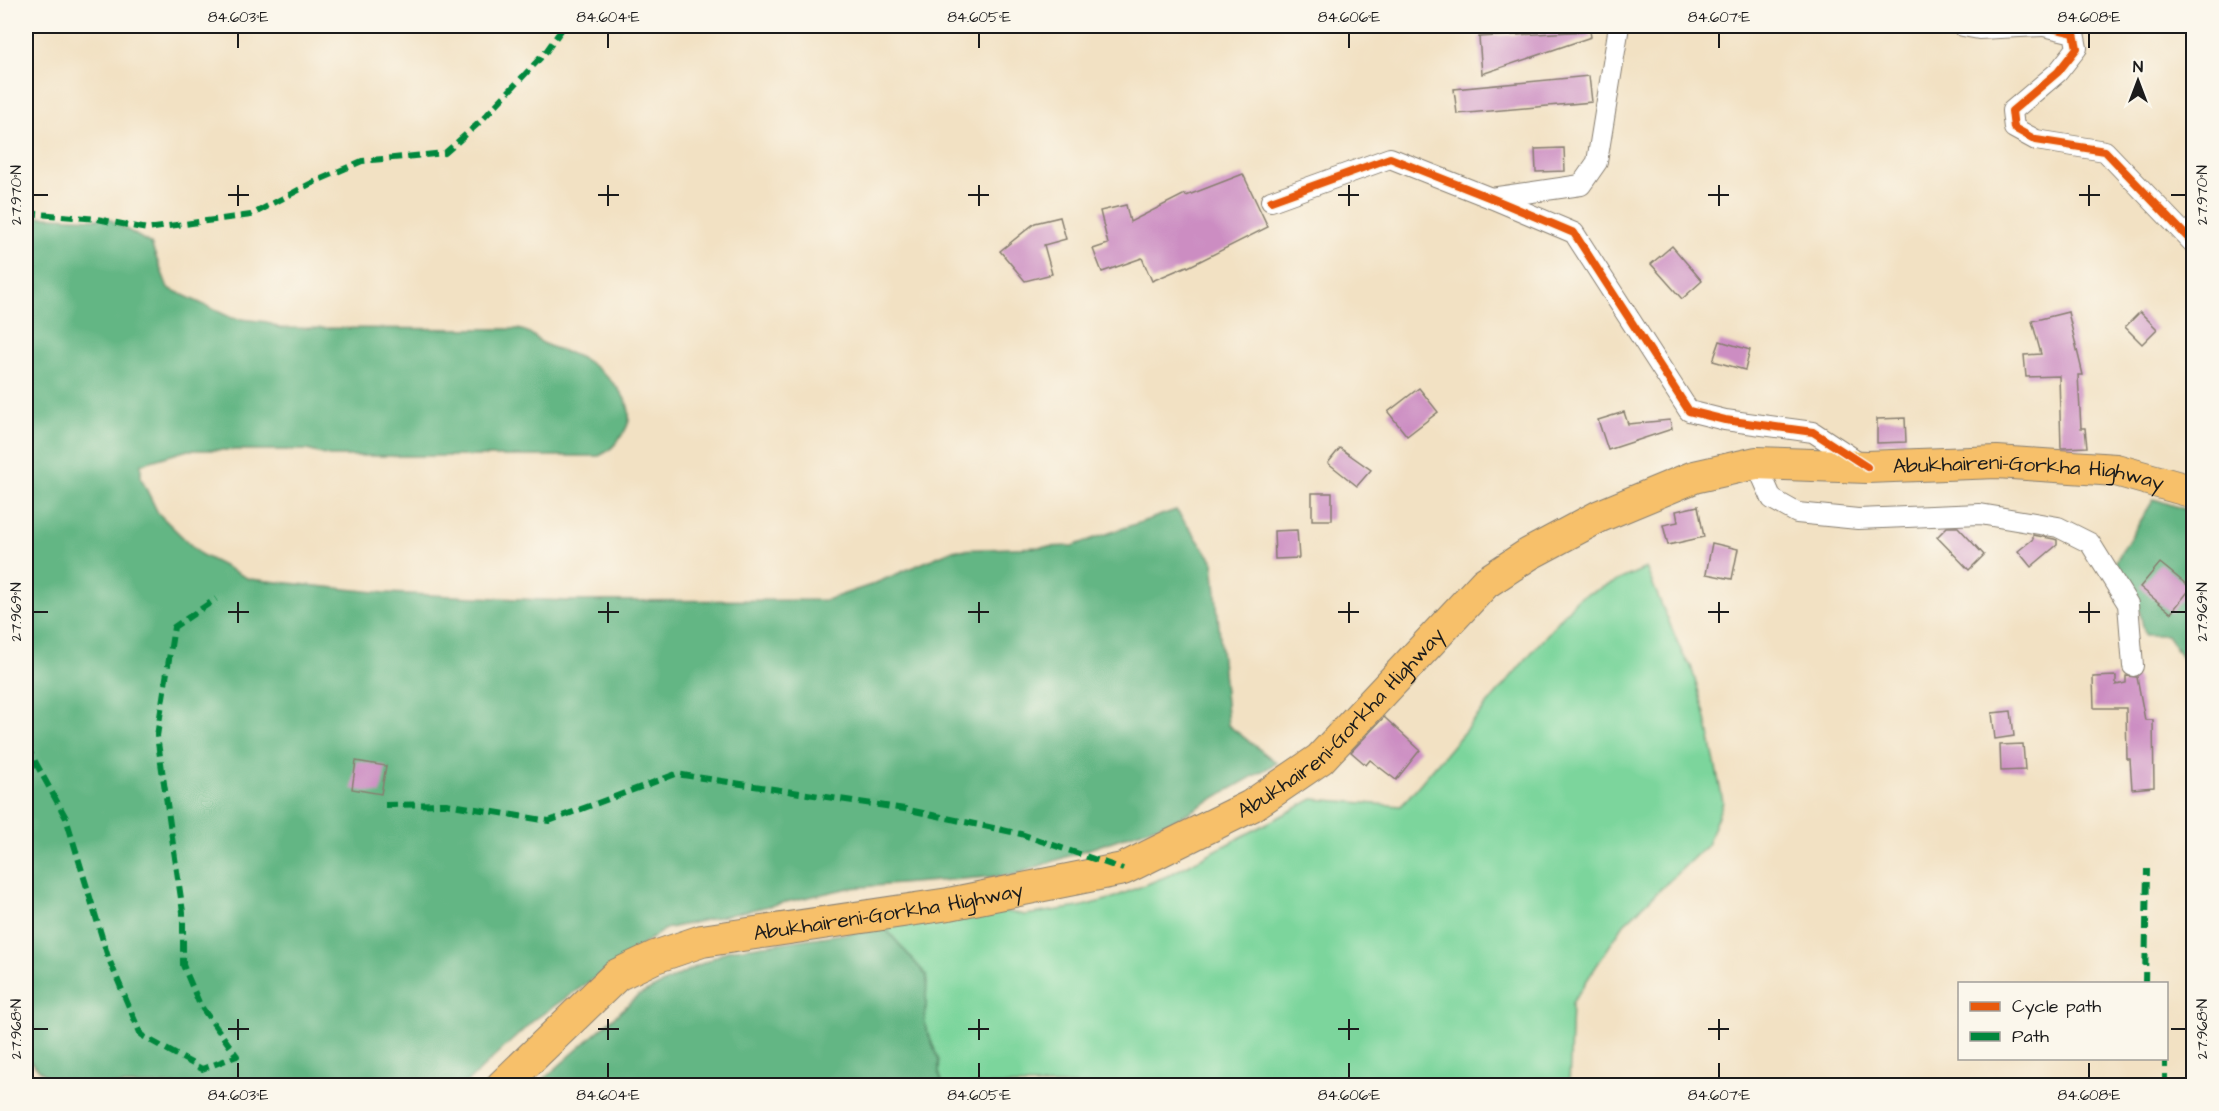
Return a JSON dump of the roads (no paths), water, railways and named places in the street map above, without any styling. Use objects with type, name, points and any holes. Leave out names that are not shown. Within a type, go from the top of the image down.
[{"type":"main road","name":"Abukhaireni-Gorkha Highway","points":[[502,1086],[616,975],[655,957],[702,941],[949,904],[1123,869],[1251,807],[1320,759],[1485,583],[1529,554],[1600,516],[1694,477],[1756,463],[1867,468],[1997,462],[2116,470],[2193,492]]},
{"type":"street","points":[[1491,198],[1581,185],[1597,162],[1619,26]]},
{"type":"street","points":[[1963,26],[1979,29],[2044,26],[2074,33],[2077,48],[2058,72],[2012,111],[2014,129],[2036,140],[2106,151],[2193,244]]},
{"type":"street","points":[[1271,201],[1390,158],[1574,233],[1689,411],[1725,420],[1813,432],[1867,468]]},
{"type":"street","points":[[1756,463],[1772,499],[1797,513],[1858,519],[1980,514],[2058,527],[2090,543],[2128,604],[2133,666]]}]
